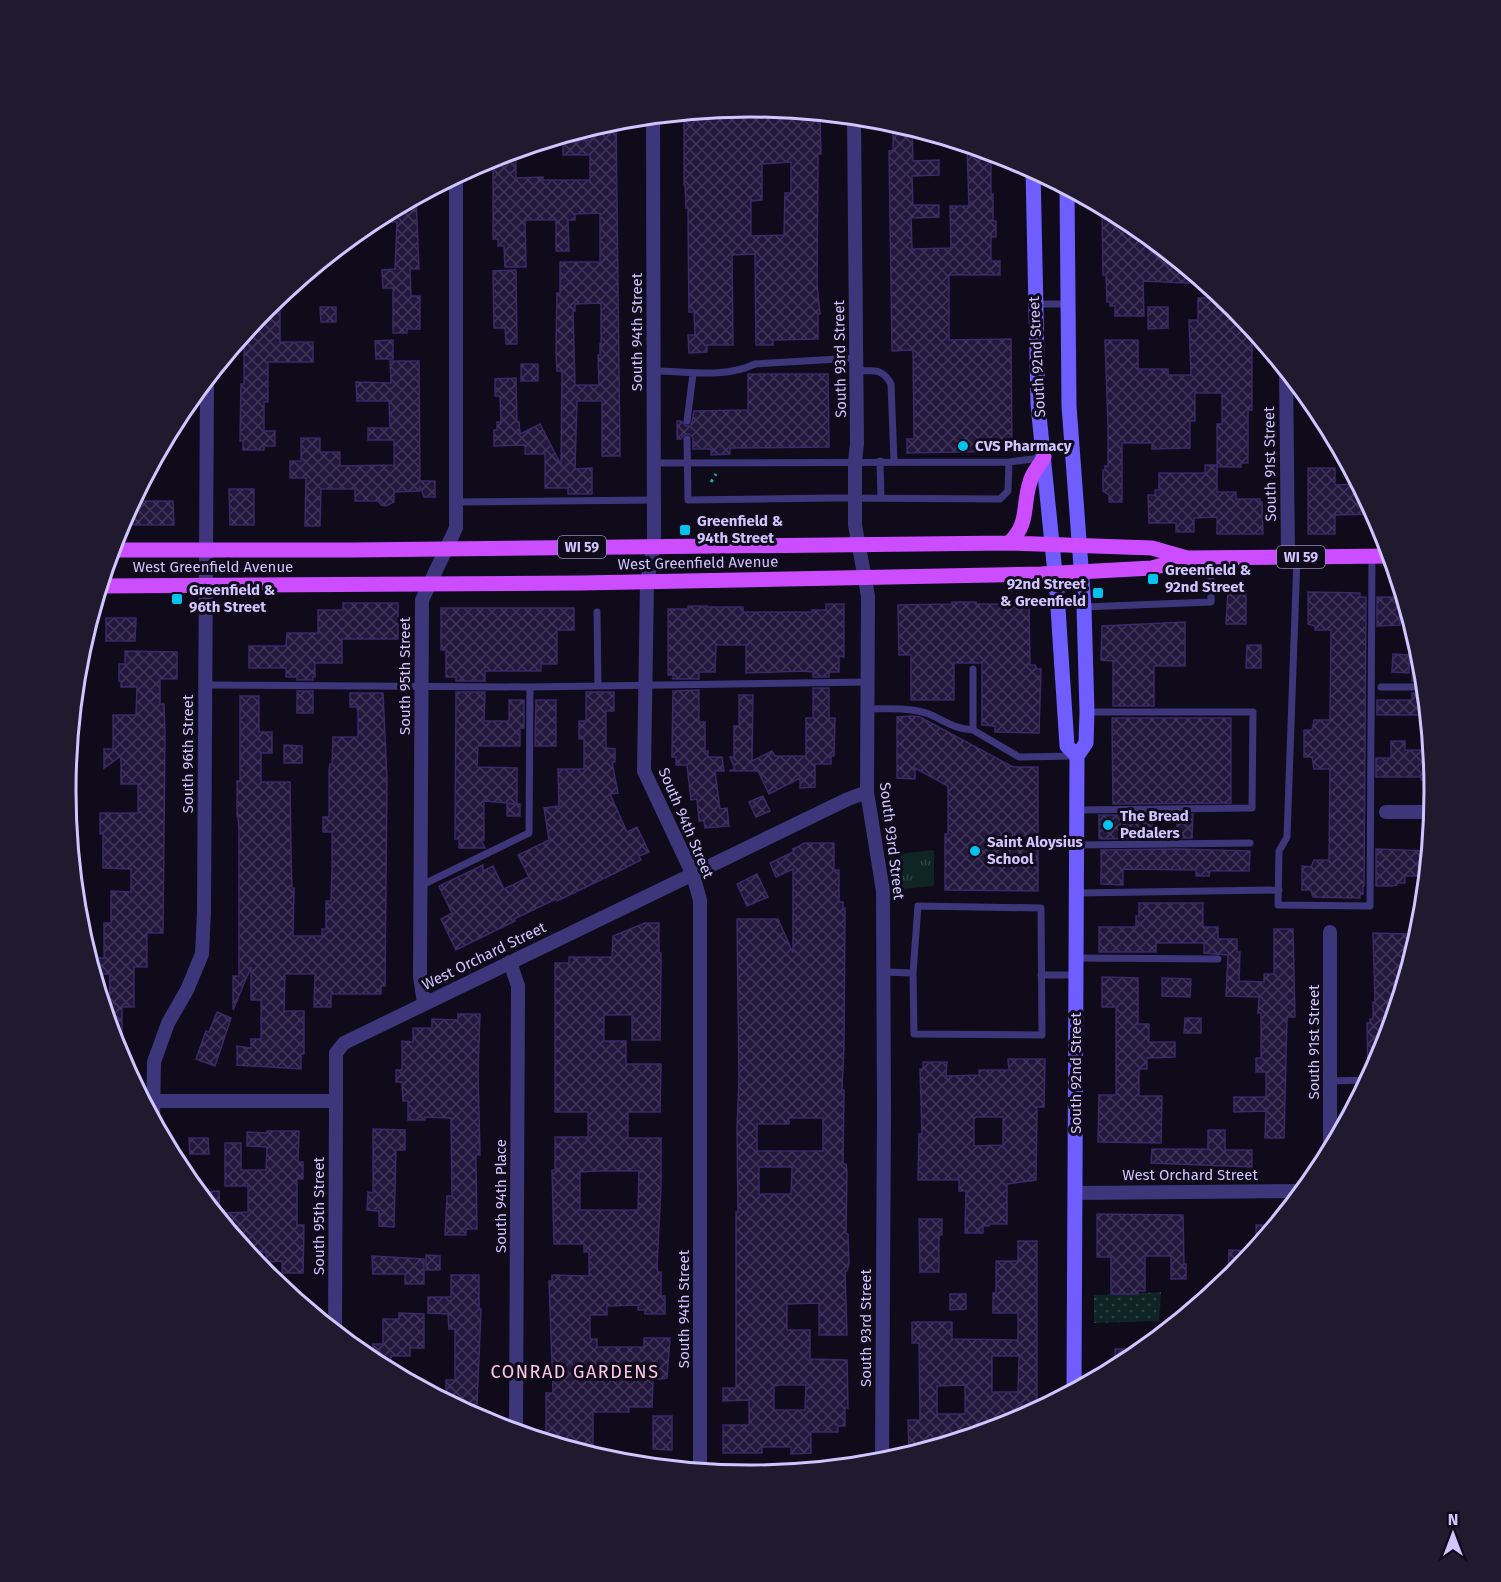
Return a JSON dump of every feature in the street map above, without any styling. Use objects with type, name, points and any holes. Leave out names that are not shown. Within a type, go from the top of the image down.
[{"type":"main road","points":[[1009,543],[1017,536],[1023,524],[1030,481],[1044,457]]},
{"type":"main road","name":"West Greenfield Avenue","points":[[121,550],[1009,543],[1152,548],[1187,558],[1382,556]]},
{"type":"main road","name":"West Greenfield Avenue","points":[[108,586],[647,582],[1055,574],[1152,568],[1187,558]]},
{"type":"street","name":"South 94th Street","points":[[653,125],[654,546],[647,582],[644,771],[693,875],[700,900],[700,1463]]},
{"type":"street","name":"South 93rd Street","points":[[854,126],[857,444],[855,498],[857,544],[868,596],[867,792],[884,891],[882,1452]]},
{"type":"street","name":"South 92nd Street","points":[[1033,180],[1038,405],[1055,574],[1067,746],[1077,756]]},
{"type":"street","name":"South 95th Street","points":[[424,1003],[420,977],[422,600],[456,528],[456,185]]},
{"type":"street","name":"South 92nd Street","points":[[1067,196],[1069,406],[1081,572],[1087,712],[1086,743],[1077,756],[1074,1382]]},
{"type":"street","name":"South 91st Street","points":[[1286,383],[1293,557]]},
{"type":"street","name":"South 96th Street","points":[[149,1095],[154,1062],[168,1023],[188,990],[202,954],[207,393]]},
{"type":"street","name":"West Orchard Street","points":[[336,1101],[336,1053],[344,1043],[848,799],[867,792]]},
{"type":"street","points":[[1386,812],[1424,812]]},
{"type":"street","name":"South 91st Street","points":[[1330,932],[1330,1134]]},
{"type":"street","name":"South 94th Place","points":[[510,962],[518,986],[516,1422]]},
{"type":"street","points":[[152,1101],[336,1101]]},
{"type":"street","name":"South 95th Street","points":[[335,1322],[336,1101]]},
{"type":"street","name":"West Orchard Street","points":[[1076,1193],[1292,1191]]},
{"type":"lane","points":[[1034,304],[1068,304]]},
{"type":"lane","points":[[654,371],[693,374],[742,370],[754,364],[856,364],[881,371],[887,375],[891,384],[894,461]]},
{"type":"lane","points":[[687,421],[693,374]]},
{"type":"lane","points":[[687,439],[688,500],[1000,499],[1008,491],[1009,462]]},
{"type":"lane","points":[[654,463],[1009,462],[1044,457]]},
{"type":"lane","points":[[880,461],[881,498]]},
{"type":"lane","points":[[457,502],[654,500]]},
{"type":"lane","points":[[1293,557],[1287,837],[1279,851],[1278,904],[1370,906],[1372,556]]},
{"type":"lane","points":[[1083,607],[1211,602],[1211,558]]},
{"type":"lane","points":[[597,612],[598,686]]},
{"type":"lane","points":[[973,669],[973,730]]},
{"type":"lane","points":[[204,685],[530,687],[867,682]]},
{"type":"lane","points":[[420,886],[529,833],[530,687]]},
{"type":"lane","points":[[1381,687],[1416,687]]},
{"type":"lane","points":[[867,709],[913,710],[928,714],[956,729],[973,730],[1019,757],[1077,756]]},
{"type":"lane","points":[[1077,810],[1252,808],[1253,712],[1087,712]]},
{"type":"lane","points":[[1077,844],[1250,843]]},
{"type":"lane","points":[[1077,893],[1279,890]]},
{"type":"lane","points":[[918,906],[1041,908],[1042,1035],[914,1034],[913,973],[918,906]]},
{"type":"lane","points":[[1077,958],[1218,959]]},
{"type":"lane","points":[[884,972],[913,973]]},
{"type":"lane","points":[[1041,975],[1077,975]]},
{"type":"lane","points":[[1330,1081],[1359,1080]]},
{"type":"green space","points":[[934,850],[934,886],[901,889],[899,854]]},
{"type":"green space","points":[[1161,1292],[1159,1321],[1094,1323],[1094,1295]]},
{"type":"building","points":[[750,117],[820,121],[818,339],[773,340],[773,345],[756,345],[755,254],[732,255],[733,345],[707,345],[707,352],[689,353],[688,335],[695,335],[694,312],[689,312],[688,208],[686,208],[684,121]],"holes":[[[791,162],[791,193],[785,193],[784,235],[751,236],[751,201],[762,200],[762,164]]]},
{"type":"building","points":[[616,131],[620,456],[602,456],[602,401],[577,401],[575,469],[592,468],[592,494],[568,494],[568,488],[545,488],[545,454],[525,454],[525,445],[494,446],[494,430],[497,430],[497,422],[501,422],[500,396],[495,396],[495,379],[516,378],[517,422],[519,422],[520,434],[540,424],[561,465],[562,371],[557,371],[556,353],[560,262],[600,262],[600,213],[575,214],[575,220],[568,220],[569,251],[556,251],[556,220],[525,220],[526,267],[505,267],[504,246],[498,246],[498,239],[493,239],[493,168],[516,160],[516,178],[590,180],[590,155],[563,155],[563,144],[576,140],[591,140],[591,137]],"holes":[[[601,303],[599,385],[575,385],[573,311],[575,311],[575,304]]]},
{"type":"building","points":[[893,133],[912,137],[913,161],[939,160],[939,175],[912,176],[913,205],[939,205],[939,217],[911,218],[912,249],[951,248],[950,206],[969,206],[967,153],[991,162],[991,194],[993,194],[993,221],[996,221],[996,237],[991,237],[991,261],[1000,261],[1000,275],[949,275],[949,340],[1011,339],[1012,451],[907,453],[907,439],[914,439],[913,350],[892,351],[889,151],[893,150]]},
{"type":"building","points":[[416,206],[419,269],[410,269],[411,296],[420,296],[420,329],[407,329],[407,333],[393,333],[393,288],[383,288],[382,270],[395,269],[397,222],[390,222]]},
{"type":"building","points":[[1102,216],[1161,256],[1167,261],[1167,266],[1173,266],[1194,283],[1143,281],[1144,316],[1115,316],[1115,306],[1110,306],[1110,302],[1107,302],[1106,275],[1103,275]]},
{"type":"building","points":[[516,270],[517,344],[506,344],[505,328],[494,328],[493,271]]},
{"type":"building","points":[[1198,298],[1210,298],[1252,342],[1252,410],[1248,410],[1248,463],[1241,463],[1241,467],[1217,467],[1217,424],[1222,424],[1222,393],[1195,393],[1195,421],[1190,421],[1190,448],[1152,449],[1152,443],[1122,443],[1122,502],[1109,502],[1109,495],[1103,491],[1103,470],[1105,466],[1108,466],[1105,340],[1138,340],[1138,369],[1168,369],[1168,375],[1191,375],[1189,320],[1198,320]]},
{"type":"building","points":[[320,307],[336,307],[336,322],[321,322]]},
{"type":"building","points":[[1148,307],[1168,307],[1168,328],[1148,329]]},
{"type":"building","points":[[280,311],[280,342],[313,342],[313,362],[268,362],[268,402],[264,402],[264,431],[275,431],[275,446],[264,446],[264,450],[243,450],[243,441],[240,441],[241,384],[244,384],[244,347],[274,314]]},
{"type":"building","points":[[393,340],[393,359],[376,359],[375,341]]},
{"type":"building","points":[[390,361],[419,361],[420,481],[435,481],[435,497],[424,497],[420,486],[420,491],[394,492],[394,502],[386,506],[381,505],[378,501],[355,501],[355,489],[321,489],[320,526],[305,526],[306,478],[290,478],[290,461],[301,461],[301,438],[320,438],[320,452],[340,452],[340,466],[394,465],[394,440],[368,440],[368,428],[390,428],[389,401],[357,401],[356,382],[391,383]]},
{"type":"building","points":[[521,364],[538,364],[538,381],[521,381]]},
{"type":"building","points":[[748,374],[828,374],[829,447],[730,448],[730,454],[711,455],[711,449],[693,449],[693,438],[689,434],[677,439],[677,421],[690,426],[694,411],[748,410]]},
{"type":"building","points":[[1205,465],[1217,465],[1217,492],[1236,492],[1236,499],[1260,499],[1263,534],[1217,534],[1217,517],[1194,518],[1194,532],[1176,532],[1176,523],[1149,523],[1148,495],[1155,495],[1155,490],[1159,490],[1159,473],[1205,473]]},
{"type":"building","points":[[1308,468],[1335,468],[1335,485],[1350,484],[1365,514],[1335,515],[1335,534],[1308,534]]},
{"type":"building","points":[[229,489],[254,489],[254,525],[230,525]]},
{"type":"building","points":[[142,501],[173,501],[174,525],[132,525]]},
{"type":"building","points":[[1228,591],[1246,592],[1246,624],[1226,624]]},
{"type":"building","points":[[1308,592],[1360,593],[1360,597],[1366,597],[1364,886],[1360,898],[1313,897],[1311,890],[1302,890],[1302,866],[1311,867],[1314,860],[1329,860],[1330,769],[1314,769],[1312,757],[1304,757],[1304,730],[1312,730],[1314,720],[1330,720],[1331,630],[1315,630],[1315,626],[1308,624]]},
{"type":"building","points":[[1377,597],[1396,597],[1400,610],[1400,625],[1377,626]]},
{"type":"building","points":[[952,602],[1029,604],[1030,665],[1041,669],[1039,733],[995,732],[995,726],[982,725],[982,663],[954,663],[954,700],[911,700],[911,655],[899,655],[898,605],[952,604]]},
{"type":"building","points":[[343,603],[398,603],[398,639],[342,639],[342,663],[315,663],[313,680],[286,677],[286,668],[249,668],[249,646],[286,646],[287,633],[318,633],[318,610],[343,610]]},
{"type":"building","points":[[826,604],[844,604],[844,657],[839,656],[839,672],[829,672],[829,677],[813,677],[813,672],[803,671],[746,673],[746,645],[716,645],[715,672],[699,672],[699,679],[673,679],[673,675],[668,675],[668,609],[707,606],[743,607],[743,612],[812,612],[812,610],[826,610]]},
{"type":"building","points":[[441,608],[574,608],[574,630],[557,630],[557,664],[541,664],[541,671],[485,671],[485,681],[456,681],[456,677],[446,677],[446,650],[441,650]]},
{"type":"building","points":[[106,618],[136,618],[135,641],[106,641]]},
{"type":"building","points":[[1185,622],[1185,666],[1154,666],[1154,706],[1113,706],[1113,661],[1101,660],[1102,626]]},
{"type":"building","points":[[1247,645],[1261,645],[1261,668],[1246,668]]},
{"type":"building","points":[[125,651],[177,652],[177,679],[160,679],[160,704],[164,704],[165,733],[163,933],[147,933],[147,967],[134,967],[134,1007],[122,1007],[122,1034],[109,999],[110,974],[102,974],[97,958],[104,958],[104,923],[111,923],[111,891],[131,892],[131,869],[103,868],[103,834],[100,834],[100,813],[138,813],[138,784],[121,784],[121,756],[104,768],[104,749],[113,749],[113,715],[136,715],[137,687],[121,687],[121,681],[119,681],[119,664],[125,664]]},
{"type":"building","points":[[1393,654],[1409,655],[1409,673],[1392,672]]},
{"type":"building","points":[[1413,664],[1415,681],[1412,681]]},
{"type":"building","points":[[813,688],[829,688],[829,718],[835,718],[834,756],[831,756],[831,764],[815,764],[815,787],[800,788],[800,778],[769,794],[758,771],[729,771],[735,769],[730,757],[734,757],[734,726],[739,726],[739,695],[753,695],[752,761],[772,751],[775,756],[806,756],[806,718],[813,718]]},
{"type":"building","points":[[699,690],[699,722],[705,722],[705,751],[708,751],[708,757],[722,757],[724,771],[715,771],[720,809],[727,808],[729,826],[705,828],[704,821],[699,821],[697,799],[691,800],[687,765],[676,765],[676,757],[672,757],[673,691]]},
{"type":"building","points":[[297,691],[313,691],[313,713],[297,713]]},
{"type":"building","points":[[456,692],[485,692],[484,721],[509,721],[509,700],[524,700],[524,728],[520,728],[520,746],[478,746],[477,767],[517,768],[517,804],[484,801],[484,840],[481,840],[485,848],[459,848],[459,839],[455,839]]},
{"type":"building","points":[[586,692],[614,692],[614,711],[606,711],[606,748],[615,749],[615,762],[612,762],[618,793],[610,794],[627,832],[637,827],[649,852],[639,856],[641,860],[514,919],[515,921],[456,950],[441,919],[452,913],[439,886],[483,865],[483,871],[493,866],[504,889],[529,877],[518,855],[549,840],[544,808],[559,806],[558,769],[584,769],[584,739],[579,739],[579,721],[586,721]]},
{"type":"building","points":[[350,693],[383,693],[387,779],[385,986],[381,986],[381,994],[331,994],[331,1007],[314,1007],[315,974],[285,974],[284,1011],[304,1011],[304,1054],[301,1054],[301,1069],[237,1065],[237,1046],[251,1048],[251,1039],[261,1039],[261,1000],[251,1000],[251,967],[233,1010],[233,976],[239,976],[237,781],[240,781],[240,696],[259,696],[259,732],[272,732],[272,753],[261,753],[261,782],[290,782],[292,888],[294,888],[293,936],[322,936],[322,929],[326,929],[326,901],[331,901],[332,832],[323,832],[323,817],[329,817],[329,770],[332,764],[333,737],[358,737],[358,712],[357,707],[350,707]]},
{"type":"building","points":[[1412,693],[1417,693],[1420,715],[1377,715],[1377,700],[1412,700]]},
{"type":"building","points":[[536,700],[556,700],[556,746],[535,746]]},
{"type":"building","points":[[897,717],[920,717],[1013,767],[1038,767],[1038,891],[945,890],[948,786],[915,768],[915,779],[897,778]]},
{"type":"building","points":[[1112,718],[1231,718],[1231,803],[1113,804]]},
{"type":"building","points":[[1391,741],[1405,741],[1405,750],[1423,750],[1424,780],[1421,780],[1421,777],[1376,777],[1376,758],[1391,758]]},
{"type":"building","points":[[284,745],[302,746],[302,763],[284,763]]},
{"type":"building","points":[[763,796],[770,811],[756,817],[749,802]]},
{"type":"building","points":[[507,804],[520,804],[520,816],[507,816]]},
{"type":"building","points":[[1177,814],[1193,814],[1192,838],[1177,838]]},
{"type":"building","points":[[1099,815],[1153,815],[1153,838],[1101,839],[1099,838]]},
{"type":"building","points":[[805,843],[834,843],[834,870],[839,870],[839,902],[843,902],[843,908],[845,908],[842,1090],[844,1090],[843,1164],[846,1164],[847,1171],[846,1233],[848,1234],[849,1264],[845,1271],[847,1335],[819,1335],[819,1303],[787,1304],[787,1330],[810,1330],[810,1359],[847,1360],[848,1408],[845,1408],[845,1426],[838,1426],[838,1432],[811,1432],[811,1453],[791,1454],[791,1447],[762,1447],[762,1453],[723,1453],[723,1425],[749,1425],[749,1400],[723,1401],[723,1388],[736,1388],[739,1080],[737,919],[778,919],[793,953],[793,869],[776,877],[770,863],[793,852],[793,849]],"holes":[[[789,1118],[823,1118],[823,1151],[757,1151],[757,1124],[789,1124]],[[759,1167],[792,1167],[791,1194],[759,1194]],[[806,1385],[805,1410],[774,1410],[774,1386]]]},
{"type":"building","points":[[1376,849],[1422,851],[1419,876],[1405,876],[1405,883],[1397,883],[1397,885],[1376,886]]},
{"type":"building","points":[[1101,850],[1250,851],[1249,871],[1210,871],[1209,876],[1196,876],[1196,870],[1123,869],[1123,885],[1101,884]]},
{"type":"building","points":[[757,874],[768,897],[747,906],[737,884]]},
{"type":"building","points":[[1139,903],[1203,903],[1203,927],[1218,927],[1218,939],[1237,939],[1237,952],[1240,952],[1239,981],[1264,982],[1264,974],[1274,974],[1274,929],[1293,929],[1295,1017],[1287,1017],[1284,1138],[1265,1138],[1266,1111],[1234,1112],[1234,1097],[1266,1097],[1266,1072],[1256,1072],[1256,1058],[1261,1058],[1259,997],[1226,996],[1228,955],[1204,953],[1204,943],[1156,943],[1156,952],[1099,952],[1099,927],[1136,927]]},
{"type":"building","points":[[645,923],[659,923],[660,1040],[632,1040],[632,1015],[604,1015],[604,1041],[626,1041],[626,1064],[661,1064],[660,1112],[628,1112],[628,1138],[661,1138],[657,1266],[658,1272],[661,1272],[661,1296],[665,1296],[665,1314],[645,1314],[645,1310],[638,1310],[638,1305],[607,1306],[607,1315],[590,1315],[590,1339],[597,1339],[597,1347],[644,1347],[644,1338],[670,1338],[667,1378],[653,1380],[652,1407],[629,1407],[629,1412],[593,1412],[593,1446],[546,1433],[546,1393],[553,1391],[549,1281],[552,1281],[552,1275],[589,1276],[589,1252],[584,1252],[584,1244],[554,1244],[552,1170],[555,1170],[555,1137],[588,1137],[588,1112],[555,1112],[555,963],[569,963],[569,957],[612,957],[613,936]],"holes":[[[639,1171],[638,1210],[580,1210],[580,1172]]]},
{"type":"building","points":[[1373,933],[1408,934],[1402,965],[1389,1008],[1368,1061],[1367,1023],[1373,1019],[1373,1002],[1375,1002]]},
{"type":"building","points":[[1102,977],[1138,978],[1138,1024],[1149,1024],[1149,1042],[1175,1042],[1175,1057],[1147,1058],[1147,1069],[1139,1069],[1139,1096],[1162,1096],[1161,1143],[1098,1142],[1099,1095],[1116,1095],[1116,1007],[1102,1007]]},
{"type":"building","points":[[1162,978],[1191,979],[1190,997],[1162,996]]},
{"type":"building","points":[[217,1012],[231,1018],[215,1066],[196,1059],[206,1031],[209,1032]]},
{"type":"building","points":[[458,1014],[480,1014],[478,1072],[480,1155],[476,1155],[477,1229],[466,1229],[466,1235],[445,1235],[447,1196],[452,1196],[451,1118],[425,1117],[425,1120],[408,1120],[408,1101],[403,1101],[402,1082],[396,1082],[396,1070],[402,1070],[402,1041],[413,1042],[413,1028],[432,1028],[432,1019],[458,1020]]},
{"type":"building","points":[[1185,1018],[1201,1018],[1201,1033],[1184,1033]]},
{"type":"building","points":[[1008,1059],[1045,1059],[1044,1107],[1037,1107],[1036,1180],[1007,1184],[1007,1224],[983,1226],[983,1233],[965,1233],[966,1191],[959,1191],[959,1180],[918,1180],[919,1134],[922,1134],[920,1069],[923,1069],[923,1062],[947,1062],[946,1076],[979,1075],[979,1070],[1009,1070]],"holes":[[[976,1117],[1003,1117],[1003,1145],[974,1146],[974,1119]]]},
{"type":"building","points":[[373,1129],[405,1130],[405,1150],[396,1150],[394,1227],[379,1226],[379,1211],[367,1210],[368,1192],[373,1193]]},
{"type":"building","points":[[1208,1130],[1225,1130],[1225,1150],[1252,1150],[1252,1167],[1151,1163],[1152,1149],[1208,1149]]},
{"type":"building","points":[[267,1131],[299,1131],[298,1162],[303,1162],[303,1179],[297,1179],[297,1225],[304,1225],[303,1273],[282,1273],[282,1261],[268,1262],[266,1252],[259,1252],[226,1213],[248,1212],[248,1186],[225,1186],[225,1143],[241,1143],[241,1170],[266,1170],[267,1147],[247,1146],[247,1132],[267,1133]]},
{"type":"building","points":[[189,1138],[208,1138],[209,1154],[190,1154]]},
{"type":"building","points":[[209,1191],[219,1191],[220,1205],[216,1201]]},
{"type":"building","points":[[1097,1214],[1183,1215],[1186,1279],[1171,1279],[1171,1256],[1145,1256],[1145,1291],[1138,1291],[1138,1294],[1111,1294],[1111,1257],[1097,1257]]},
{"type":"building","points":[[919,1219],[942,1219],[942,1235],[939,1235],[939,1272],[920,1272]]},
{"type":"building","points":[[1256,1225],[1265,1225],[1257,1235]]},
{"type":"building","points":[[1018,1241],[1037,1241],[1037,1401],[967,1429],[909,1446],[908,1420],[920,1420],[919,1343],[912,1343],[912,1322],[952,1322],[952,1339],[1018,1340],[1018,1313],[993,1313],[993,1293],[996,1293],[996,1261],[1018,1261]],"holes":[[[992,1356],[1019,1356],[1018,1392],[992,1392]],[[965,1385],[965,1414],[937,1414],[937,1386]]]},
{"type":"building","points":[[1229,1250],[1243,1251],[1228,1266]]},
{"type":"building","points":[[426,1255],[440,1256],[440,1270],[426,1270]]},
{"type":"building","points":[[372,1256],[424,1259],[424,1284],[405,1284],[405,1274],[373,1274]]},
{"type":"building","points":[[451,1275],[479,1275],[479,1309],[481,1309],[477,1404],[471,1404],[446,1392],[446,1380],[455,1380],[455,1329],[449,1329],[448,1314],[428,1313],[428,1297],[451,1297]]},
{"type":"building","points":[[950,1294],[966,1294],[966,1309],[950,1310]]},
{"type":"building","points":[[399,1313],[424,1314],[424,1348],[410,1348],[410,1356],[391,1356],[391,1361],[373,1349],[373,1344],[383,1344],[383,1319],[399,1319]]},
{"type":"building","points":[[1115,1349],[1128,1349],[1125,1351],[1115,1357]]},
{"type":"building","points":[[653,1416],[672,1416],[672,1450],[653,1449]]},
{"type":"place","name":"CVS Pharmacy","points":[[963,446]]},
{"type":"place","name":"Greenfield & 94th Street","points":[[685,530]]},
{"type":"place","name":"Greenfield & 92nd Street","points":[[1153,579]]},
{"type":"place","name":"92nd Street & Greenfield","points":[[1098,593]]},
{"type":"place","name":"Greenfield & 96th Street","points":[[177,599]]},
{"type":"place","name":"The Bread Pedalers","points":[[1108,825]]},
{"type":"place","name":"Saint Aloysius School","points":[[975,851]]},
{"type":"district","name":"CONRAD GARDENS","points":[[575,1372]]}]
